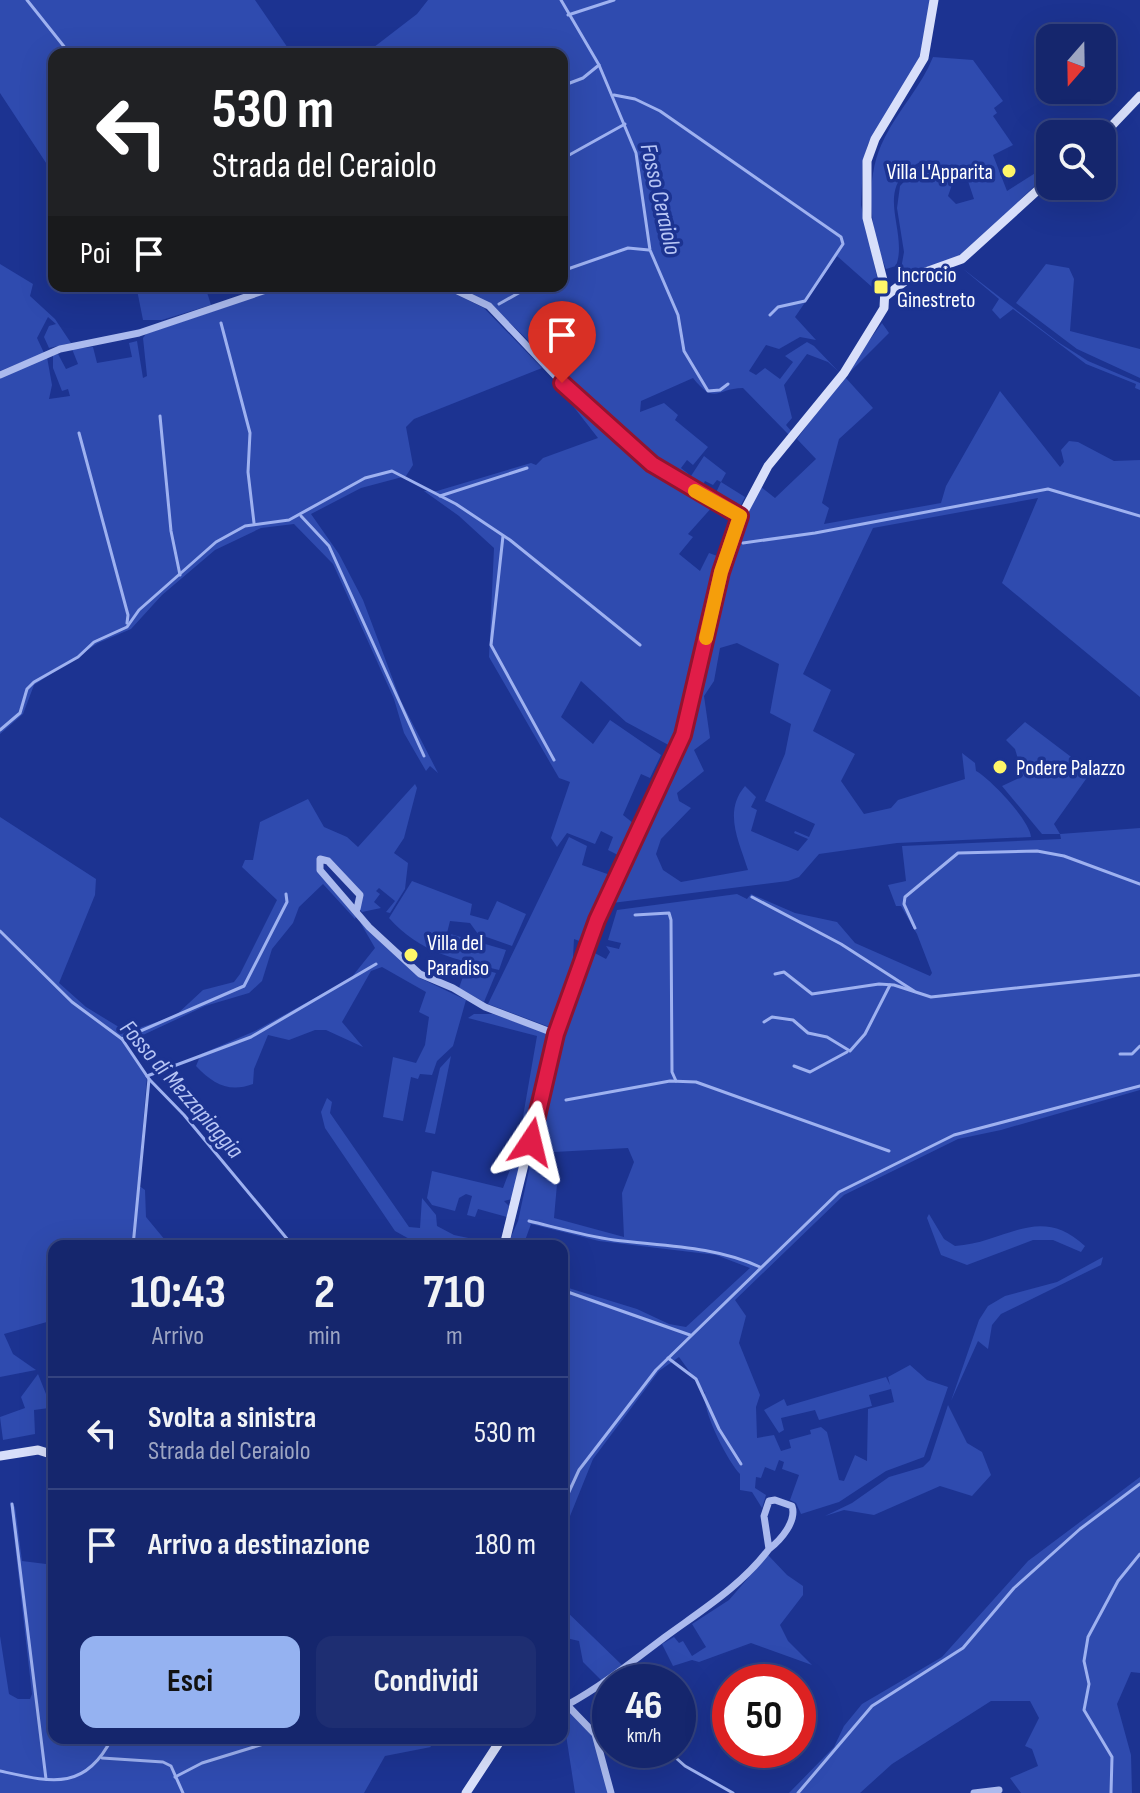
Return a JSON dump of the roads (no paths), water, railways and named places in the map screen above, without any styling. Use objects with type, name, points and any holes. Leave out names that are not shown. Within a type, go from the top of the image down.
[{"type":"main road","points":[[505,1240],[556,1034],[605,900],[683,735],[721,572],[740,516],[768,466],[859,351],[882,313],[886,296],[869,231],[866,166],[875,139],[912,83],[926,53],[934,0]]},
{"type":"main road","points":[[1116,121],[1140,96]]},
{"type":"main road","points":[[886,296],[912,276],[962,259],[1036,192]]},
{"type":"main road","points":[[0,1456],[38,1450],[48,1453]]},
{"type":"main road","points":[[466,1793],[498,1744]]},
{"type":"street","points":[[0,375],[49,353],[139,333],[260,292]]},
{"type":"street","points":[[460,292],[489,306],[581,403],[652,464],[740,516]]},
{"type":"street","points":[[357,909],[360,895],[328,861],[320,859],[320,870],[357,909],[369,927],[420,974],[453,988],[485,1007],[556,1034]]},
{"type":"street","points":[[568,1704],[599,1687],[724,1596],[757,1566],[793,1519],[792,1506],[775,1500],[769,1501],[764,1516],[769,1549]]},
{"type":"street","points":[[568,1709],[595,1734],[611,1793]]},
{"type":"street","points":[[974,1793],[999,1790]]},
{"type":"waterway","points":[[27,0],[65,48]]},
{"type":"waterway","name":"Fosso Ceraiolo","points":[[561,0],[599,65],[636,153],[650,250],[678,315],[684,351],[708,391],[720,390],[728,384]]},
{"type":"waterway","points":[[568,15],[614,0]]},
{"type":"waterway","points":[[568,84],[583,78],[599,65]]},
{"type":"waterway","points":[[614,95],[635,99],[660,111],[841,237],[843,244],[805,301],[778,307],[770,315]]},
{"type":"waterway","points":[[568,156],[625,124]]},
{"type":"waterway","points":[[568,269],[628,248],[649,250]]},
{"type":"waterway","points":[[499,304],[520,292]]},
{"type":"waterway","points":[[221,323],[250,433],[248,472],[254,523]]},
{"type":"waterway","points":[[160,416],[171,531],[180,575]]},
{"type":"waterway","points":[[79,433],[128,615],[127,623]]},
{"type":"waterway","points":[[440,496],[527,468]]},
{"type":"waterway","points":[[0,730],[20,713],[27,689],[34,682],[78,657],[94,642],[127,627],[139,610],[216,542],[245,526],[289,520],[365,478],[392,471],[456,504],[510,540],[640,645]]},
{"type":"waterway","points":[[743,543],[815,533],[1048,489],[1140,516]]},
{"type":"waterway","points":[[301,516],[329,546],[424,756]]},
{"type":"waterway","points":[[503,536],[491,645],[554,760]]},
{"type":"waterway","points":[[915,928],[904,904],[905,897],[958,853],[1037,851],[1064,856],[1140,884]]},
{"type":"waterway","points":[[122,1039],[244,986],[287,902],[286,894]]},
{"type":"waterway","points":[[752,897],[841,944],[914,991]]},
{"type":"waterway","points":[[635,915],[669,913],[671,920],[672,1072],[676,1081]]},
{"type":"waterway","name":"Fosso di Mezzapiaggia","points":[[0,931],[72,1002],[122,1039],[149,1079],[184,1115],[288,1240]]},
{"type":"waterway","points":[[147,1076],[251,1037],[376,964]]},
{"type":"waterway","points":[[775,974],[784,972],[812,994],[879,984],[894,985],[931,997],[1140,975]]},
{"type":"waterway","points":[[764,1022],[772,1017],[793,1020],[808,1033],[827,1037],[850,1051],[865,1034],[890,985]]},
{"type":"waterway","points":[[1120,1054],[1132,1054],[1140,1046]]},
{"type":"waterway","points":[[794,1066],[810,1072],[847,1052]]},
{"type":"waterway","points":[[134,1240],[149,1079]]},
{"type":"waterway","points":[[566,1100],[670,1081],[696,1082],[889,1151]]},
{"type":"waterway","points":[[568,1494],[579,1470],[656,1370],[839,1192],[954,1135],[1140,1086]]},
{"type":"waterway","points":[[529,1221],[603,1238],[707,1251],[760,1267]]},
{"type":"waterway","points":[[568,1292],[690,1335]]},
{"type":"waterway","points":[[668,1358],[696,1379],[719,1429],[741,1464]]},
{"type":"waterway","points":[[798,1793],[872,1706],[963,1648],[1014,1588],[1080,1529],[1140,1484]]},
{"type":"waterway","points":[[12,1504],[46,1779]]},
{"type":"waterway","points":[[1111,1793],[1112,1757],[1084,1710],[1089,1684],[1084,1661],[1088,1637],[1118,1581],[1140,1554]]},
{"type":"waterway","points":[[0,1771],[51,1780],[65,1779],[90,1767],[108,1744]]},
{"type":"waterway","points":[[175,1777],[202,1763],[264,1744]]},
{"type":"waterway","points":[[102,1758],[163,1762],[171,1766],[183,1793]]},
{"type":"waterway","points":[[689,1768],[733,1793]]},
{"type":"place","name":"Villa L'Apparita","points":[[1009,171]]},
{"type":"place","name":"Incrocio Ginestreto","points":[[881,287]]},
{"type":"place","name":"Podere Palazzo","points":[[1000,767]]},
{"type":"place","name":"Villa del Paradiso","points":[[411,955]]}]
